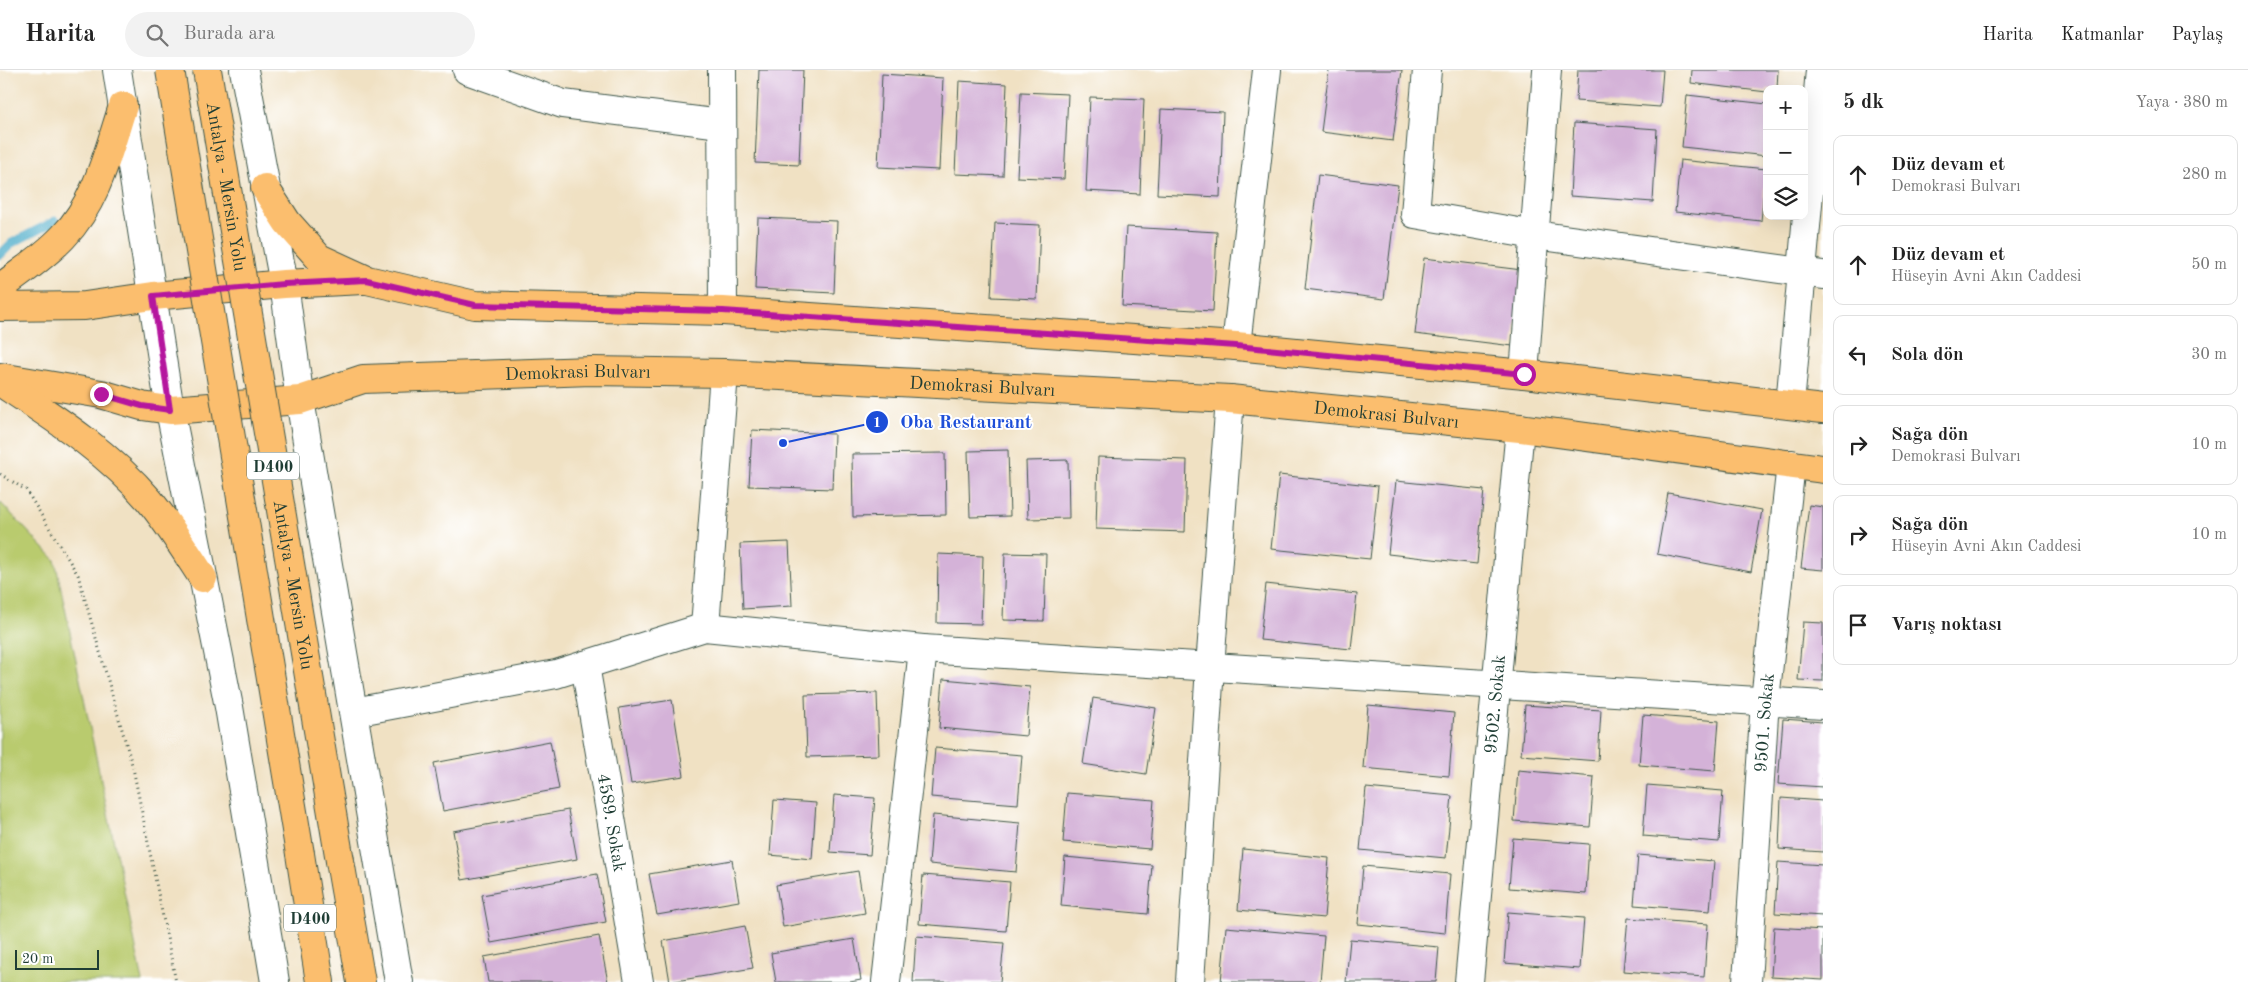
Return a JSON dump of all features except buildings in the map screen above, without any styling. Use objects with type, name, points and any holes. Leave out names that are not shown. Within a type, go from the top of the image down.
[{"type":"main road","name":"Antalya - Mersin Yolu","points":[[170,70],[320,982]]},
{"type":"main road","name":"Antalya - Mersin Yolu","points":[[207,70],[361,982]]},
{"type":"main road","points":[[0,288],[49,250],[75,224],[96,186],[123,106]]},
{"type":"main road","points":[[265,188],[287,222],[319,258],[367,280],[475,305],[723,311],[1236,346],[1524,374],[1823,409]]},
{"type":"main road","points":[[0,307],[85,306],[153,296],[284,284],[367,280]]},
{"type":"main road","name":"Demokrasi Bulvarı","points":[[0,377],[101,394],[142,406],[170,410],[300,400],[364,379],[591,371],[724,373],[1230,399],[1520,428],[1823,469]]},
{"type":"main road","points":[[0,382],[69,428],[102,453],[132,481],[164,520],[203,578]]},
{"type":"street","points":[[118,70],[170,410],[230,717],[276,982]]},
{"type":"street","points":[[244,70],[284,284],[300,400],[399,982]]},
{"type":"street","points":[[467,70],[563,104],[721,124]]},
{"type":"street","points":[[722,70],[723,311]]},
{"type":"street","points":[[1236,346],[1267,70]]},
{"type":"street","points":[[1427,70],[1415,214],[1535,235],[1812,274]]},
{"type":"street","points":[[1524,374],[1547,70]]},
{"type":"street","points":[[1790,405],[1812,274],[1820,70]]},
{"type":"street","points":[[705,627],[724,373]]},
{"type":"street","points":[[1190,982],[1210,667],[1230,399]]},
{"type":"street","name":"9502. Sokak","points":[[1469,982],[1520,428]]},
{"type":"street","name":"9501. Sokak","points":[[1747,982],[1765,700],[1791,464]]},
{"type":"street","points":[[354,712],[556,674],[705,627],[924,649],[1823,705]]},
{"type":"street","points":[[886,982],[924,649]]},
{"type":"street","name":"4589. Sokak","points":[[585,664],[639,982]]},
{"type":"path","points":[[0,474],[26,490],[78,575],[133,768],[176,982]]},
{"type":"green space","points":[[0,502],[55,560],[143,982],[0,982]]},
{"type":"waterway","points":[[0,255],[12,243],[55,221]]},
{"type":"place","name":"Oba Restaurant","points":[[783,443]]},
{"type":"route","points":[[101,394],[142,406],[170,410],[153,296],[284,284],[367,280],[475,305],[723,311],[1236,346],[1524,374]]}]
